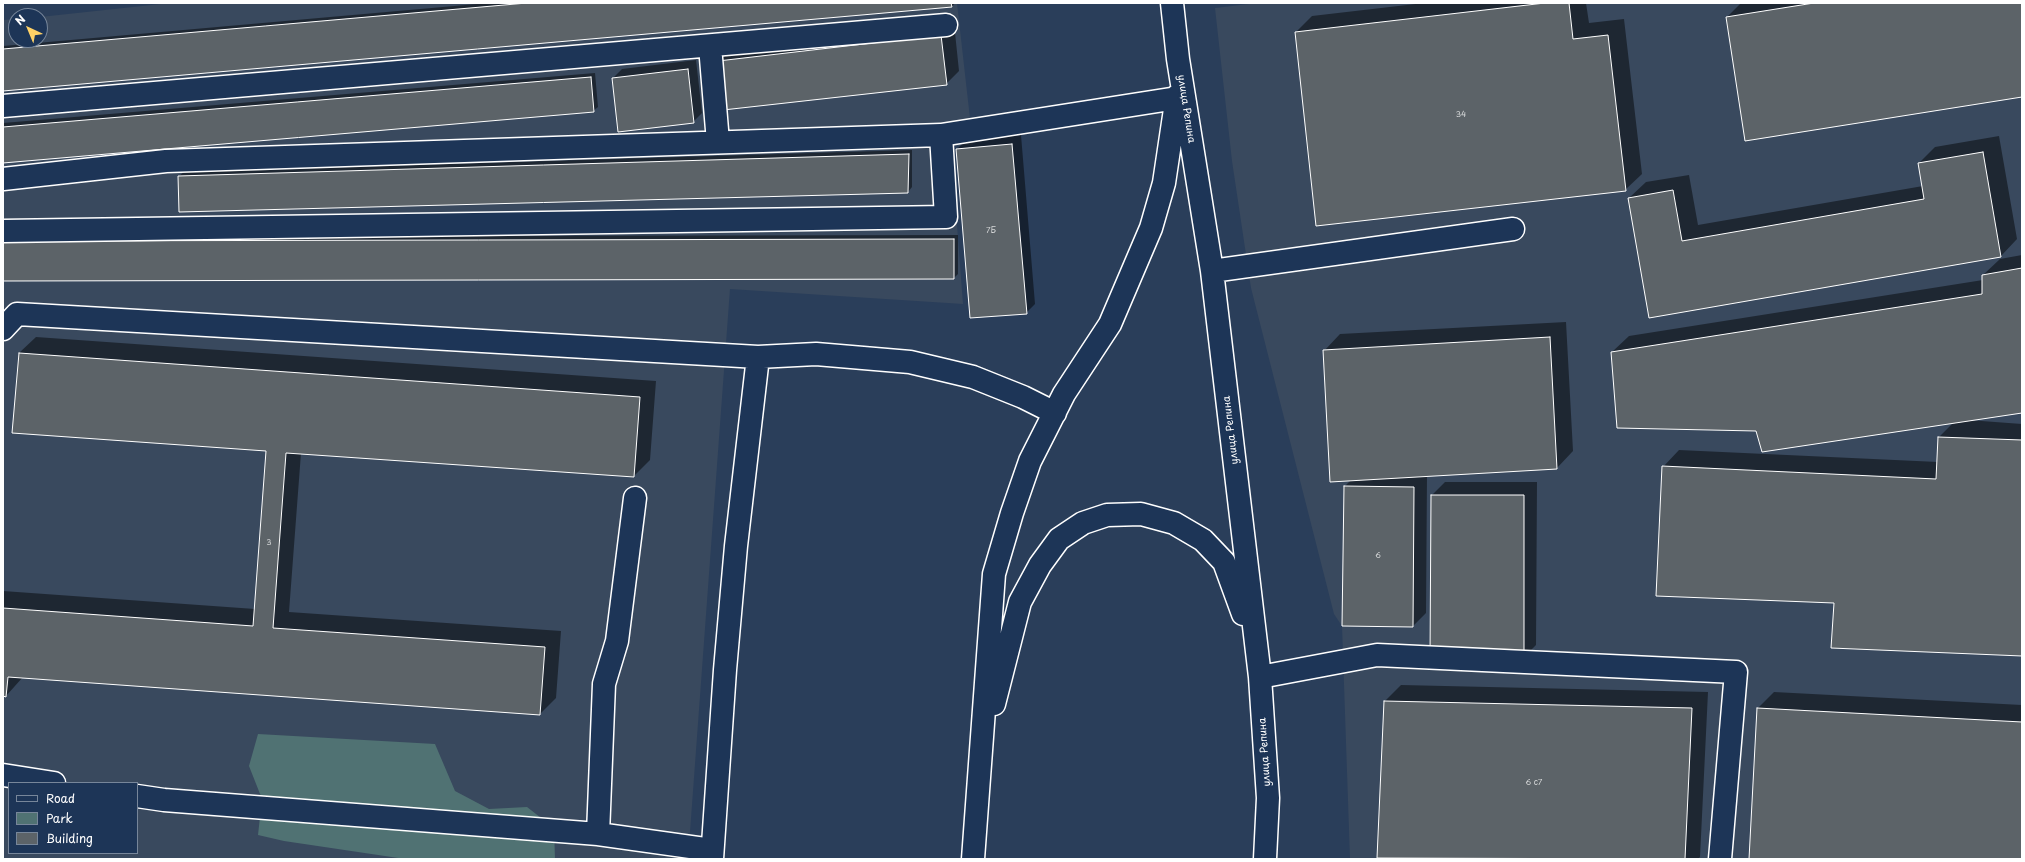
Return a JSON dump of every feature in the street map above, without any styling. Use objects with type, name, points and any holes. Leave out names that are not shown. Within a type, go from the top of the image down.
[{"type":"street","name":"улица Репина","points":[[1172,3],[1178,59],[1212,271],[1259,667],[1268,798],[1265,859]]},
{"type":"street","points":[[3,106],[946,26]]},
{"type":"street","points":[[710,46],[718,142]]},
{"type":"street","points":[[973,859],[978,767],[994,574],[1012,513],[1030,461],[1064,394],[1110,324],[1151,228],[1164,183],[1177,98],[1178,59]]},
{"type":"street","points":[[3,179],[166,161],[941,135],[1177,98]]},
{"type":"street","points":[[3,231],[946,218],[941,135]]},
{"type":"street","points":[[1212,271],[1513,229]]},
{"type":"street","points":[[3,329],[17,314],[758,358],[816,354],[910,362],[973,376],[1023,397],[1055,413]]},
{"type":"street","points":[[138,796],[164,800],[598,834],[712,855],[733,577],[758,358]]},
{"type":"street","points":[[598,834],[604,684],[617,641],[635,498]]},
{"type":"street","points":[[978,767],[1020,602],[1040,565],[1059,539],[1083,523],[1107,515],[1142,514],[1174,523],[1204,540],[1224,562],[1238,598],[1259,667],[1377,655],[1736,672],[1720,859]]},
{"type":"street","points":[[3,775],[48,782]]},
{"type":"shaded area","points":[[170,3],[957,3],[973,145],[951,146],[963,304],[730,289],[688,859],[3,859],[3,20],[8,20],[8,48],[48,48],[48,16]]},
{"type":"shaded area","points":[[1257,3],[2022,3],[2022,859],[1350,859],[1342,626],[1334,614],[1251,288],[1232,161],[1215,8]]},
{"type":"green space","points":[[258,734],[435,744],[455,791],[489,809],[527,807],[554,828],[555,859],[405,859],[284,841],[258,835],[262,799],[249,766]]},
{"type":"building","points":[[527,3],[951,3],[952,7],[3,91],[3,49],[48,48],[48,45]]},
{"type":"building","points":[[1545,3],[1569,3],[1573,39],[1608,35],[1626,191],[1316,226],[1295,32]]},
{"type":"building","points":[[1814,3],[2022,3],[2022,97],[1745,141],[1726,17]]},
{"type":"building","points":[[941,35],[947,85],[723,110],[718,61]]},
{"type":"building","points":[[688,69],[694,123],[618,132],[612,78]]},
{"type":"building","points":[[591,77],[594,112],[3,163],[3,127]]},
{"type":"building","points":[[1012,144],[1027,314],[970,318],[956,149]]},
{"type":"building","points":[[1983,152],[2001,257],[1649,318],[1628,198],[1673,190],[1682,241],[1924,199],[1918,163]]},
{"type":"building","points":[[909,154],[908,193],[179,212],[178,176]]},
{"type":"building","points":[[954,239],[954,279],[3,281],[3,241]]},
{"type":"building","points":[[2022,268],[2022,413],[1762,452],[1756,431],[1617,428],[1611,352],[1982,294],[1982,275]]},
{"type":"building","points":[[1550,337],[1557,469],[1330,482],[1323,350]]},
{"type":"building","points":[[19,353],[640,397],[634,477],[286,453],[273,628],[545,647],[540,715],[8,677],[6,697],[3,696],[3,608],[253,626],[266,451],[12,433]]},
{"type":"building","points":[[1938,437],[2022,440],[2022,656],[1831,648],[1834,603],[1656,596],[1662,466],[1936,479]]},
{"type":"building","points":[[1344,486],[1414,487],[1413,627],[1342,626]]},
{"type":"building","points":[[1431,495],[1524,495],[1524,659],[1430,659]]},
{"type":"building","points":[[1384,701],[1692,708],[1685,859],[1377,858]]},
{"type":"building","points":[[1757,708],[2022,722],[2022,859],[1749,859]]}]
